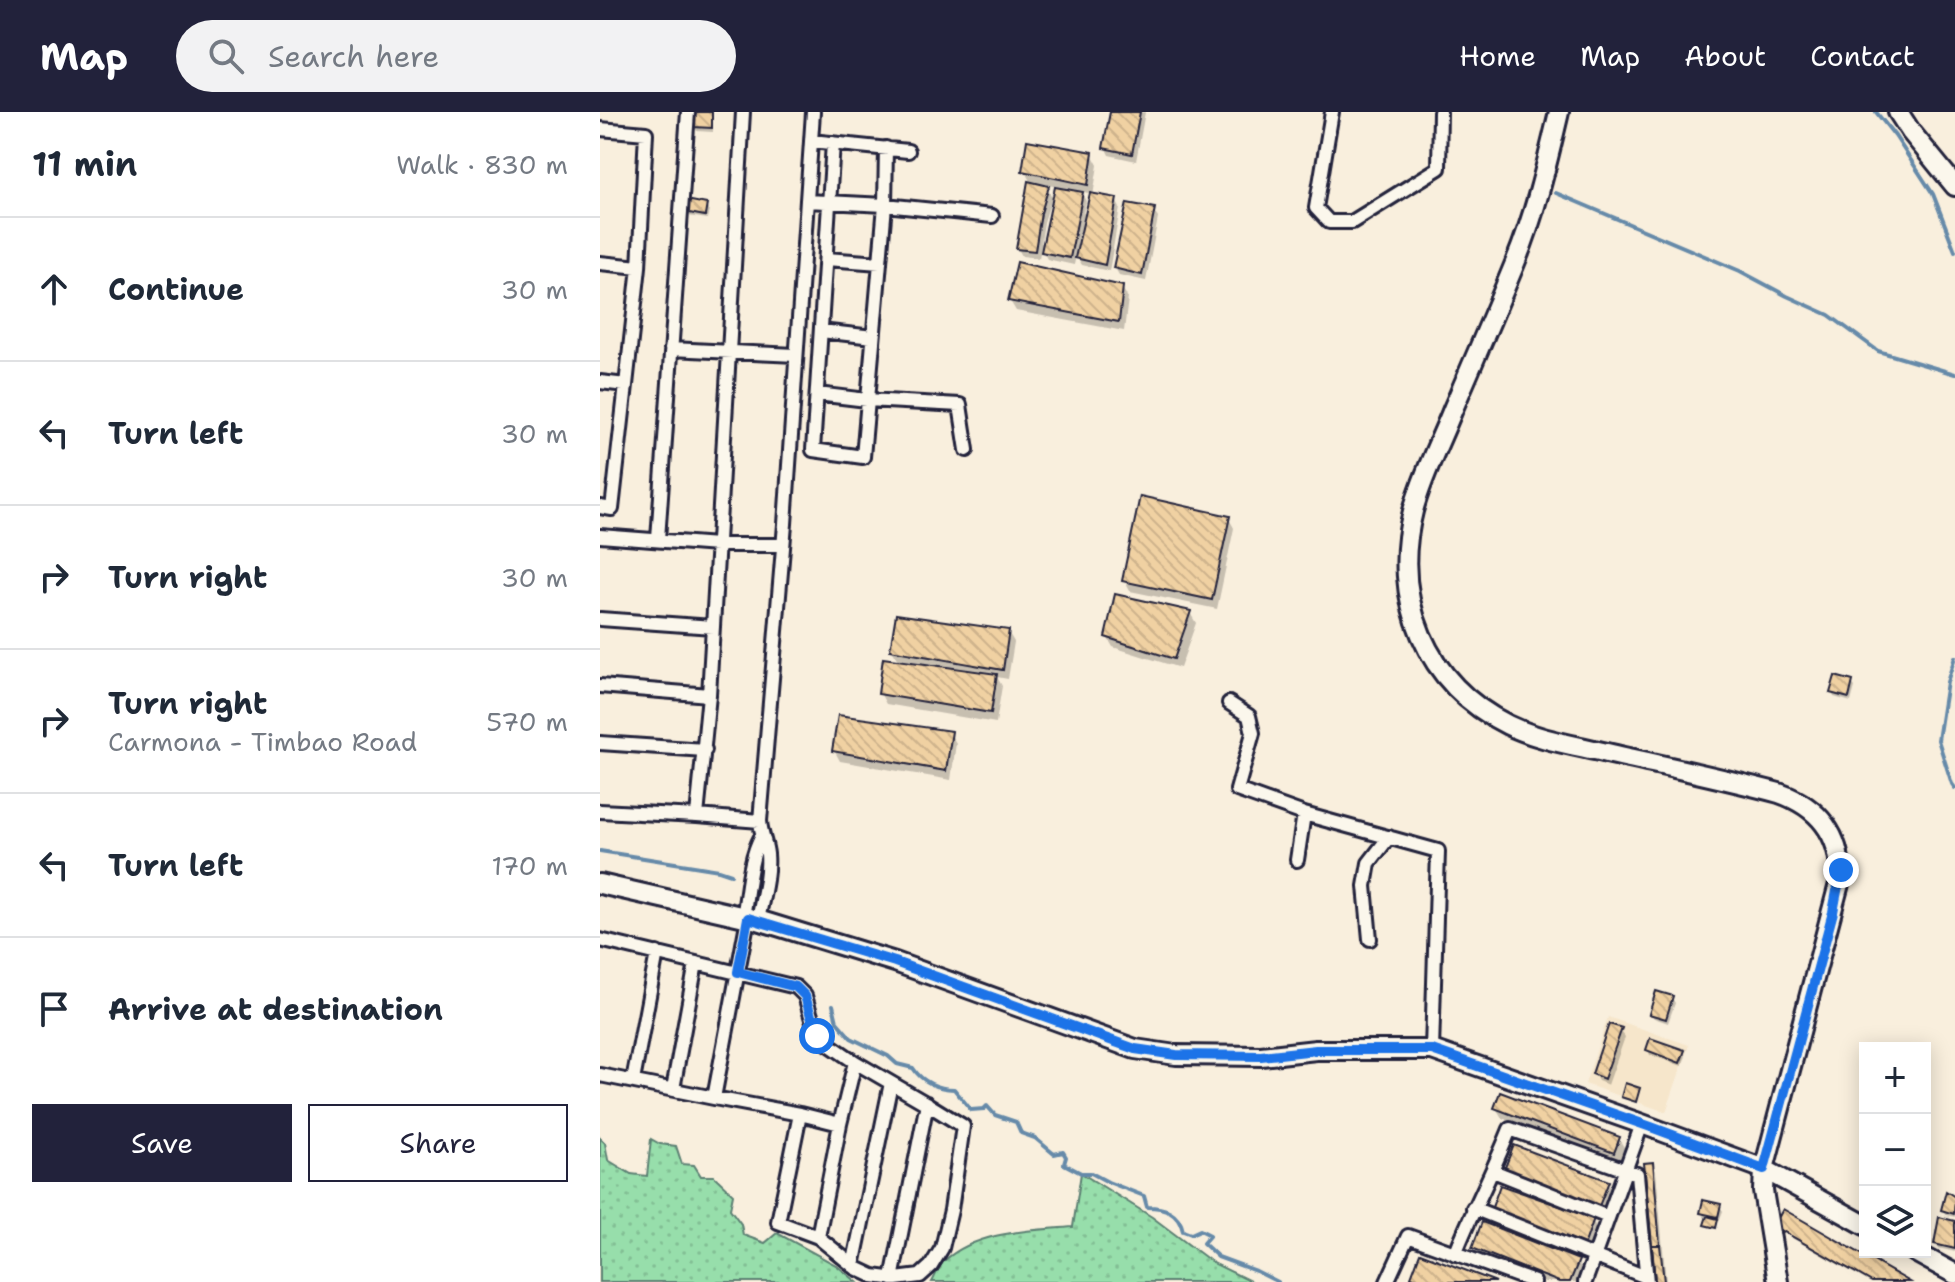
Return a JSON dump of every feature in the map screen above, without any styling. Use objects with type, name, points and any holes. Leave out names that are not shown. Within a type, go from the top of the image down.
[{"type":"main road","points":[[1559,112],[1535,204],[1516,259],[1414,509],[1406,547],[1408,596],[1424,643],[1442,671],[1469,700],[1508,725],[1547,739],[1779,793],[1805,805],[1827,826],[1840,862],[1838,890],[1764,1169],[1763,1191],[1778,1282]]},
{"type":"main road","points":[[1898,112],[1955,186]]},
{"type":"main road","points":[[600,884],[750,918],[895,962],[1135,1049],[1176,1055],[1261,1056],[1316,1050],[1432,1050],[1764,1169],[1859,1222]]},
{"type":"main road","points":[[1926,1258],[1955,1274]]},
{"type":"street","points":[[658,539],[688,112]]},
{"type":"street","points":[[697,816],[709,695],[743,112]]},
{"type":"street","points":[[714,1098],[750,918],[765,883],[767,852],[761,837],[760,821],[813,112]]},
{"type":"street","points":[[1332,112],[1316,208],[1329,222],[1352,222],[1439,168],[1440,112]]},
{"type":"street","points":[[600,129],[646,133],[639,267],[612,509],[600,507]]},
{"type":"street","points":[[811,141],[908,151]]},
{"type":"street","points":[[833,143],[813,450],[863,457],[885,205],[886,148]]},
{"type":"street","points":[[807,201],[992,216]]},
{"type":"street","points":[[826,259],[880,263]]},
{"type":"street","points":[[600,263],[639,267]]},
{"type":"street","points":[[821,331],[873,337]]},
{"type":"street","points":[[671,349],[796,355]]},
{"type":"street","points":[[600,382],[626,385]]},
{"type":"street","points":[[817,394],[960,405],[967,450]]},
{"type":"street","points":[[600,536],[717,545],[783,545]]},
{"type":"street","points":[[600,619],[713,627]]},
{"type":"street","points":[[600,686],[709,695]]},
{"type":"street","points":[[1229,703],[1249,716],[1253,733],[1237,790],[1304,814],[1438,851],[1432,1050]]},
{"type":"street","points":[[600,743],[705,750]]},
{"type":"street","points":[[600,811],[760,821]]},
{"type":"street","points":[[1297,860],[1304,814]]},
{"type":"street","points":[[1370,939],[1365,886],[1369,863],[1389,837]]},
{"type":"street","points":[[600,940],[796,987],[805,996],[817,1036],[963,1126],[951,1210],[942,1248],[931,1266],[920,1276],[892,1279],[873,1276],[853,1266],[818,1237],[778,1222],[800,1114]]},
{"type":"street","points":[[633,1081],[657,953]]},
{"type":"street","points":[[673,1089],[696,963]]},
{"type":"street","points":[[818,1237],[855,1062]]},
{"type":"street","points":[[600,1075],[840,1124]]},
{"type":"street","points":[[853,1266],[891,1083]]},
{"type":"street","points":[[892,1279],[927,1103]]},
{"type":"street","points":[[1585,1282],[1642,1124]]},
{"type":"street","points":[[1455,1254],[1473,1208],[1493,1171],[1510,1129],[1637,1174],[1647,1280],[1473,1208]]},
{"type":"street","points":[[1493,1171],[1608,1217]]},
{"type":"street","points":[[1391,1281],[1408,1236],[1534,1282]]},
{"type":"shaded area","points":[[1608,1017],[1689,1045],[1666,1112],[1585,1084]]},
{"type":"green space","points":[[600,1138],[605,1143],[608,1160],[631,1174],[647,1176],[651,1139],[676,1146],[682,1164],[694,1165],[701,1176],[714,1176],[733,1194],[730,1209],[741,1224],[743,1235],[765,1243],[777,1233],[836,1265],[857,1282],[600,1282]]},
{"type":"green space","points":[[1081,1173],[1152,1217],[1213,1263],[1252,1282],[932,1282],[945,1260],[974,1243],[1023,1231],[1073,1227]]},
{"type":"building","points":[[693,112],[712,112],[712,128],[693,127]]},
{"type":"building","points":[[1110,112],[1140,112],[1132,154],[1103,148]]},
{"type":"building","points":[[1027,140],[1093,152],[1088,185],[1022,171]]},
{"type":"building","points":[[1028,181],[1049,186],[1035,251],[1016,249]]},
{"type":"building","points":[[1055,187],[1083,192],[1070,258],[1041,252]]},
{"type":"building","points":[[1090,193],[1117,198],[1105,265],[1075,258]]},
{"type":"building","points":[[686,200],[707,204],[705,216],[684,212]]},
{"type":"building","points":[[1127,203],[1155,208],[1142,275],[1113,268]]},
{"type":"building","points":[[1017,262],[1123,286],[1119,322],[1008,301]]},
{"type":"building","points":[[1140,496],[1230,516],[1212,600],[1122,581]]},
{"type":"building","points":[[1115,594],[1191,611],[1174,659],[1105,637]]},
{"type":"building","points":[[896,614],[1009,630],[1003,670],[890,650]]},
{"type":"building","points":[[883,658],[997,674],[991,713],[878,694]]},
{"type":"building","points":[[1835,676],[1853,681],[1849,698],[1830,693]]},
{"type":"building","points":[[838,715],[952,731],[946,771],[832,751]]},
{"type":"building","points":[[1656,991],[1673,996],[1666,1019],[1649,1014]]},
{"type":"building","points":[[1609,1024],[1622,1028],[1604,1079],[1592,1074]]},
{"type":"building","points":[[1650,1038],[1685,1050],[1680,1063],[1646,1050]]},
{"type":"building","points":[[1625,1083],[1640,1088],[1636,1102],[1621,1097]]},
{"type":"building","points":[[1500,1092],[1620,1137],[1614,1153],[1494,1108]]},
{"type":"building","points":[[1514,1145],[1609,1181],[1599,1206],[1504,1170]]},
{"type":"building","points":[[1653,1162],[1660,1245],[1652,1245],[1644,1163]]},
{"type":"building","points":[[1500,1185],[1594,1218],[1584,1246],[1490,1213]]},
{"type":"building","points":[[1946,1191],[1955,1197],[1954,1214],[1941,1210]]},
{"type":"building","points":[[1703,1200],[1721,1204],[1718,1217],[1700,1213]]},
{"type":"building","points":[[1783,1209],[1859,1253],[1859,1258],[1868,1258],[1910,1282],[1872,1282],[1774,1226]]},
{"type":"building","points":[[1707,1216],[1718,1219],[1716,1228],[1704,1225]]},
{"type":"building","points":[[1939,1217],[1955,1221],[1955,1249],[1934,1244]]},
{"type":"building","points":[[1482,1222],[1579,1260],[1570,1282],[1559,1282],[1472,1248]]},
{"type":"building","points":[[1652,1245],[1660,1245],[1664,1282],[1655,1282]]},
{"type":"building","points":[[1420,1253],[1496,1282],[1426,1282],[1411,1277]]},
{"type":"waterway","points":[[1876,112],[1933,194],[1955,251]]},
{"type":"waterway","points":[[1556,193],[1740,271],[1829,315],[1878,351],[1955,374]]},
{"type":"waterway","points":[[1955,657],[1947,682],[1938,740],[1955,788]]},
{"type":"waterway","points":[[600,851],[731,874]]},
{"type":"waterway","points":[[833,1005],[837,1022],[851,1038],[888,1056],[897,1064],[913,1068],[931,1084],[954,1089],[971,1110],[987,1106],[995,1115],[1016,1122],[1021,1133],[1035,1138],[1054,1154],[1063,1152],[1066,1157],[1064,1164],[1144,1196],[1147,1207],[1165,1209],[1178,1219],[1183,1231],[1191,1234],[1200,1230],[1210,1235],[1203,1243],[1218,1257],[1278,1282]]},
{"type":"route","points":[[817,1036],[805,996],[796,987],[738,972],[748,918],[895,962],[1135,1049],[1176,1055],[1261,1056],[1316,1050],[1432,1050],[1764,1169],[1833,912],[1841,870]]}]
